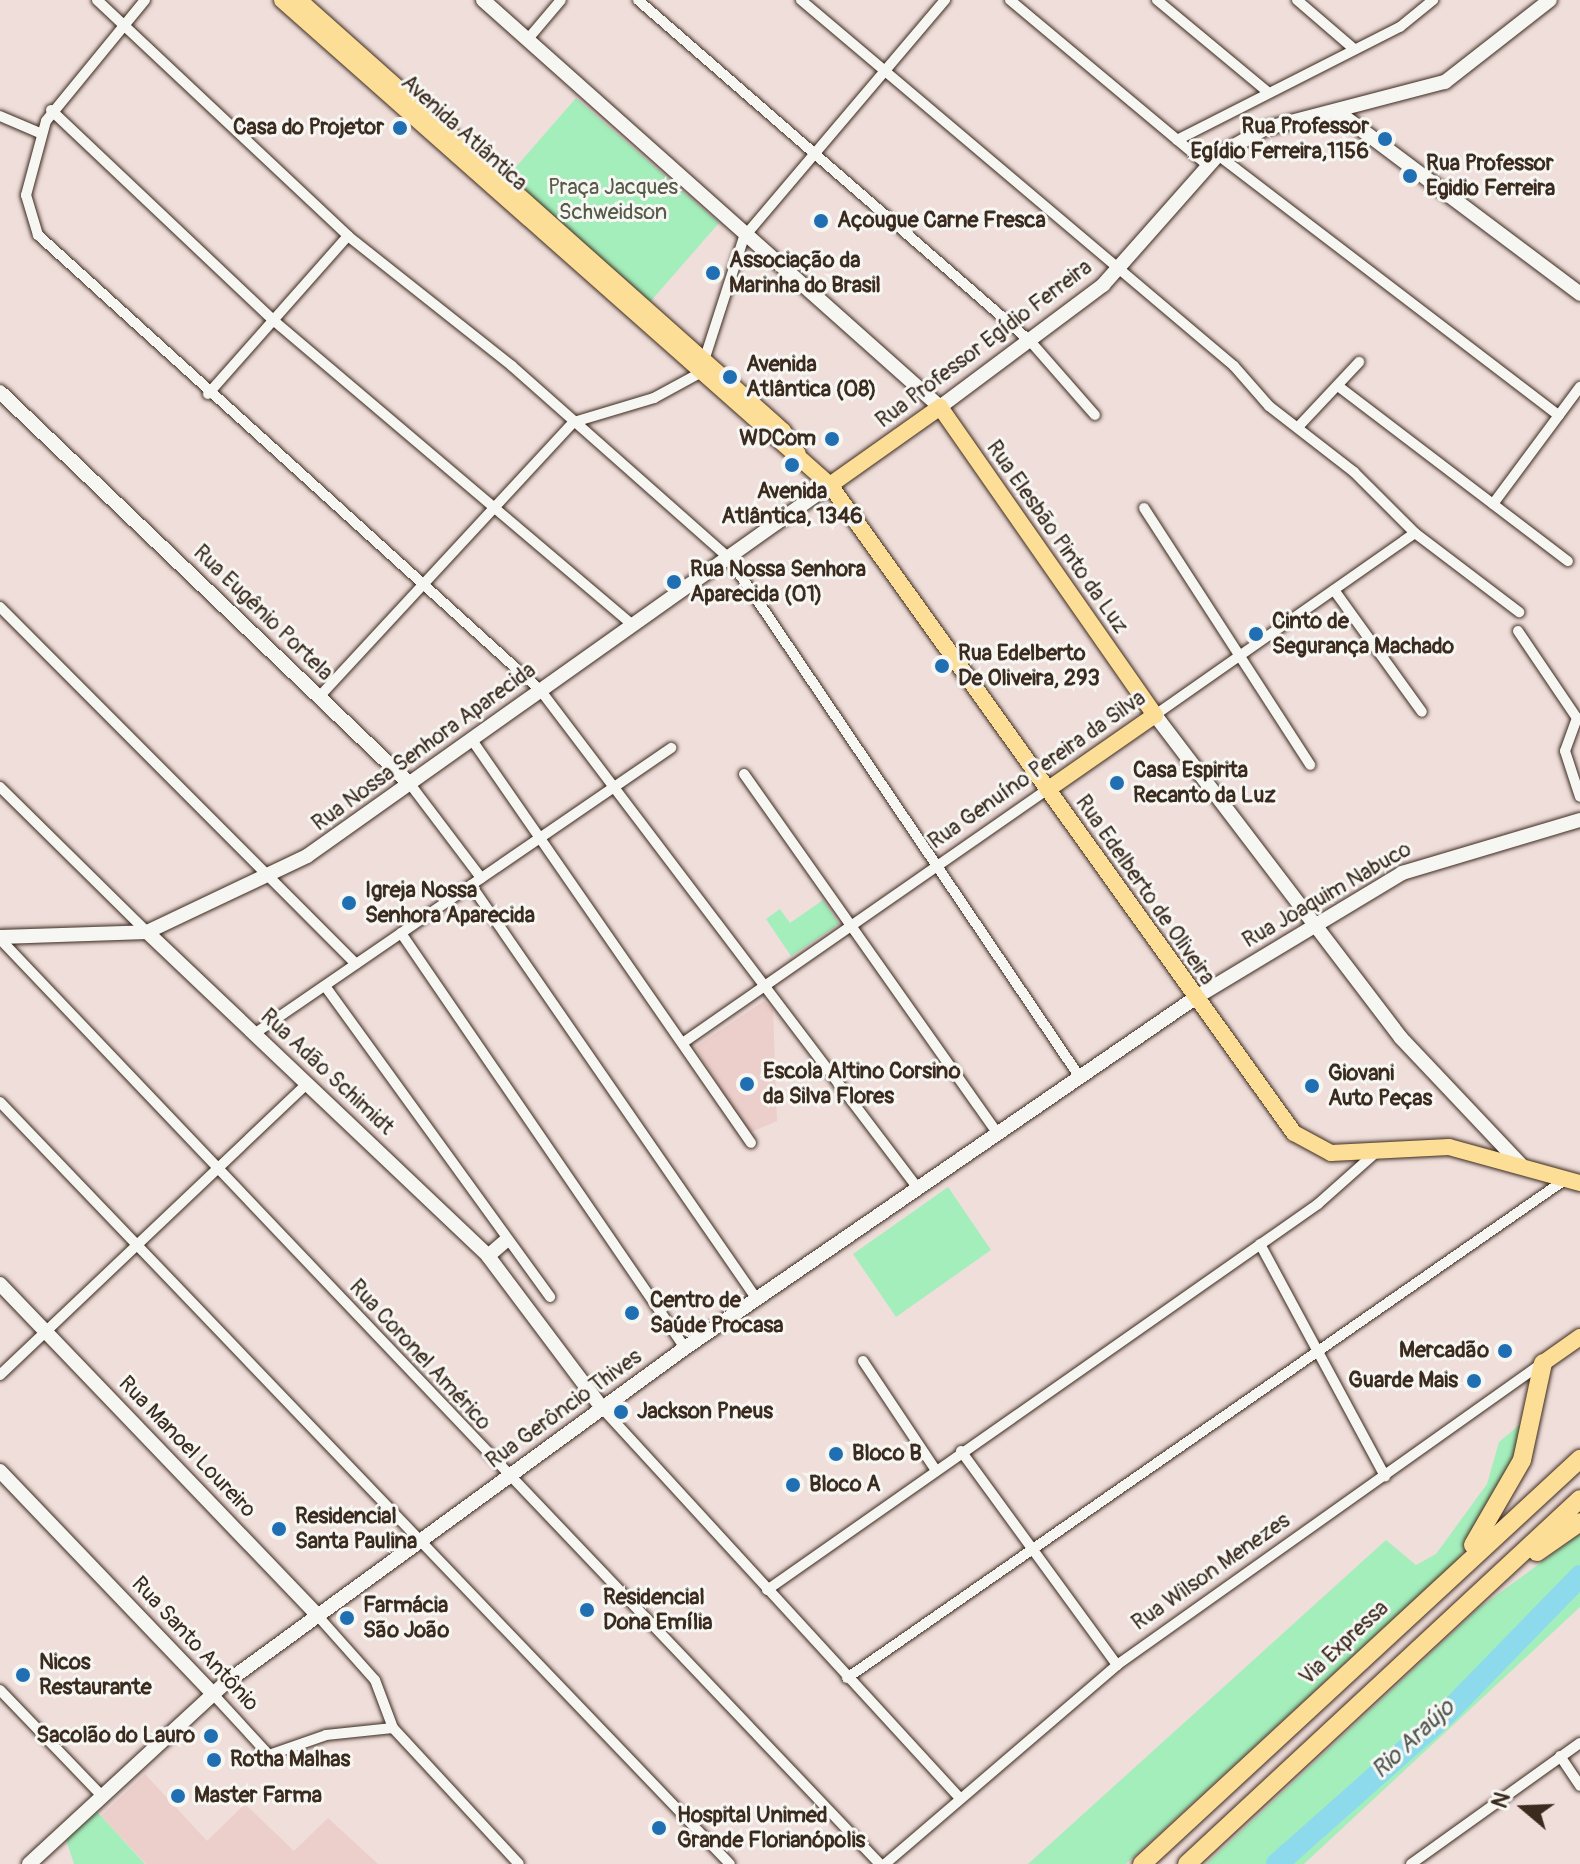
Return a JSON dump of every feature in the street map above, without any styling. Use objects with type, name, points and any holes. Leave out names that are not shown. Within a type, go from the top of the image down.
[{"type":"highway","points":[[1438,1587],[1510,1489],[1537,1413],[1543,1363]]},
{"type":"highway","name":"Via Expressa","points":[[1142,1864],[1438,1587],[1580,1459]]},
{"type":"highway","points":[[1187,1864],[1580,1499]]},
{"type":"highway","points":[[1488,1585],[1580,1522]]},
{"type":"main road","name":"Rua Elesbão Pinto da Luz","points":[[483,0],[744,237],[940,407],[1155,715],[1401,1038],[1523,1167]]},
{"type":"main road","name":"Rua Professor Egídio Ferreira","points":[[830,485],[1031,342],[1117,271],[1212,160],[1264,129],[1445,82],[1550,0]]},
{"type":"main road","name":"Avenida Atlântica","points":[[289,1],[704,368],[830,485]]},
{"type":"main road","points":[[1338,112],[1580,294]]},
{"type":"main road","name":"Rua Eugênio Portela","points":[[0,392],[410,784]]},
{"type":"main road","name":"Rua Nossa Senhora Aparecida","points":[[0,938],[147,932],[326,845],[830,485]]},
{"type":"main road","name":"Rua Edelberto de Oliveira","points":[[830,485],[1294,1133],[1331,1153],[1373,1155],[1449,1147],[1573,1181]]},
{"type":"main road","name":"Rua Genuíno Pereira da Silva","points":[[1047,790],[1155,715]]},
{"type":"main road","name":"Rua Joaquim Nabuco","points":[[1195,998],[1315,923],[1424,863],[1580,820]]},
{"type":"main road","name":"Rua Adão Schimidt","points":[[147,932],[488,1256],[602,1408]]},
{"type":"main road","name":"Rua Gerôncio Thives","points":[[29,1864],[212,1693],[317,1615],[756,1298],[1195,998]]},
{"type":"main road","points":[[488,1256],[505,1241]]},
{"type":"main road","name":"Rua Manoel Loureiro","points":[[0,1284],[317,1615]]},
{"type":"main road","name":"Rua Wilson Menezes","points":[[1543,1363],[1580,1337]]},
{"type":"main road","name":"Rua Santo Antônio","points":[[0,1471],[212,1693]]},
{"type":"street","points":[[97,0],[348,236],[574,422],[728,557],[940,864],[1079,1076]]},
{"type":"street","points":[[145,0],[51,110],[40,133],[26,195],[38,235],[208,394],[541,691],[917,1187]]},
{"type":"street","points":[[528,39],[561,0]]},
{"type":"street","points":[[638,0],[1031,342],[1095,415]]},
{"type":"street","points":[[801,0],[885,77],[1299,426],[1415,533],[1519,612]]},
{"type":"street","points":[[319,697],[574,422],[654,398],[704,368],[744,237],[885,77],[945,0]]},
{"type":"street","points":[[1010,0],[1177,140],[1212,160],[1559,416]]},
{"type":"street","points":[[1157,0],[1268,92]]},
{"type":"street","points":[[1297,0],[1354,49]]},
{"type":"street","points":[[1177,140],[1354,49],[1433,0]]},
{"type":"street","points":[[51,110],[273,320],[633,625]]},
{"type":"street","points":[[0,116],[40,133]]},
{"type":"street","points":[[208,394],[348,236]]},
{"type":"street","points":[[1299,426],[1359,362]]},
{"type":"street","points":[[1338,386],[1568,561]]},
{"type":"street","points":[[1493,504],[1580,387]]},
{"type":"street","points":[[1144,508],[1236,658],[1310,765]]},
{"type":"street","name":"Rua Genuíno Pereira da Silva","points":[[1155,715],[1415,533]]},
{"type":"street","points":[[1334,590],[1422,712]]},
{"type":"street","points":[[0,607],[272,873],[356,964]]},
{"type":"street","points":[[1518,631],[1577,718],[1565,751],[1580,797]]},
{"type":"street","points":[[472,740],[684,1042],[751,1143]]},
{"type":"street","points":[[254,1034],[671,748]]},
{"type":"street","points":[[744,774],[997,1132]]},
{"type":"street","name":"Rua Eugênio Portela","points":[[410,784],[481,878]]},
{"type":"street","name":"Rua Adão Schimidt","points":[[0,787],[147,932]]},
{"type":"street","name":"Rua Genuíno Pereira da Silva","points":[[684,1042],[1047,790]]},
{"type":"street","points":[[471,885],[756,1298]]},
{"type":"street","points":[[401,933],[685,1348]]},
{"type":"street","name":"Rua Coronel Américo","points":[[0,938],[508,1477],[882,1864]]},
{"type":"street","points":[[325,986],[505,1241],[550,1297]]},
{"type":"street","points":[[0,1375],[307,1084]]},
{"type":"street","points":[[0,1102],[416,1544],[730,1864]]},
{"type":"street","points":[[767,1590],[935,1469],[1260,1244],[1373,1155]]},
{"type":"street","points":[[847,1678],[1317,1352],[1573,1181]]},
{"type":"street","points":[[1260,1244],[1385,1476]]},
{"type":"street","points":[[863,1361],[935,1469]]},
{"type":"street","name":"Rua Wilson Menezes","points":[[882,1864],[1117,1665],[1543,1363]]},
{"type":"street","points":[[602,1408],[959,1797]]},
{"type":"street","points":[[961,1451],[1117,1665]]},
{"type":"street","name":"Rua Manoel Loureiro","points":[[317,1615],[375,1680],[393,1728],[519,1864]]},
{"type":"street","points":[[0,1690],[101,1795]]},
{"type":"street","name":"Rua Santo Antônio","points":[[212,1693],[269,1755],[326,1735],[393,1728]]},
{"type":"street","points":[[1411,1864],[1580,1743]]},
{"type":"street","points":[[1560,1756],[1580,1786]]},
{"type":"shaded area","name":"Escola Altino Corsino da Silva Flores","points":[[764,1001],[773,1010],[777,1121],[749,1133],[695,1047]]},
{"type":"shaded area","points":[[145,1774],[207,1841],[245,1804],[294,1851],[328,1818],[378,1864],[146,1864],[101,1816]]},
{"type":"green space","name":"Praça Jacques Schweidson","points":[[576,98],[719,223],[650,302],[508,176]]},
{"type":"green space","points":[[823,900],[839,924],[791,956],[766,919],[780,909],[790,923]]},
{"type":"green space","points":[[948,1187],[991,1250],[896,1317],[853,1254]]},
{"type":"green space","points":[[1531,1415],[1481,1527],[1457,1560],[1126,1864],[1028,1864],[1386,1540],[1416,1565],[1436,1554],[1487,1484],[1499,1442]]},
{"type":"green space","points":[[1580,1534],[1580,1607],[1304,1864],[1206,1864],[1479,1608]]},
{"type":"green space","points":[[97,1812],[145,1864],[74,1864],[66,1840]]},
{"type":"waterway","name":"Rio Araújo","points":[[1277,1864],[1446,1714],[1580,1576]]},
{"type":"place","name":"Casa do Projetor","points":[[400,128]]},
{"type":"place","name":"Rua Professor Egídio Ferreira,1156","points":[[1385,139]]},
{"type":"place","name":"Rua Professor Egidio Ferreira","points":[[1410,176]]},
{"type":"place","name":"Açougue Carne Fresca","points":[[821,221]]},
{"type":"place","name":"Associação da Marinha do Brasil","points":[[713,273]]},
{"type":"place","name":"Avenida Atlântica (08)","points":[[730,377]]},
{"type":"place","name":"WDCom","points":[[832,439]]},
{"type":"place","name":"Avenida Atlântica, 1346","points":[[792,465]]},
{"type":"place","name":"Rua Nossa Senhora Aparecida (01)","points":[[674,582]]},
{"type":"place","name":"Cinto de Segurança Machado","points":[[1256,634]]},
{"type":"place","name":"Rua Edelberto De Oliveira, 293","points":[[942,666]]},
{"type":"place","name":"Casa Espirita Recanto da Luz","points":[[1117,783]]},
{"type":"place","name":"Igreja Nossa Senhora Aparecida","points":[[349,903]]},
{"type":"place","name":"Escola Altino Corsino da Silva Flores","points":[[747,1084]]},
{"type":"place","name":"Giovani Auto Peças","points":[[1312,1086]]},
{"type":"place","name":"Centro de Saúde Procasa","points":[[632,1313]]},
{"type":"place","name":"Mercadão","points":[[1505,1351]]},
{"type":"place","name":"Guarde Mais","points":[[1474,1381]]},
{"type":"place","name":"Jackson Pneus","points":[[621,1412]]},
{"type":"place","name":"Bloco B","points":[[836,1454]]},
{"type":"place","name":"Bloco A","points":[[793,1485]]},
{"type":"place","name":"Residencial Santa Paulina","points":[[279,1529]]},
{"type":"place","name":"Residencial Dona Emília","points":[[587,1610]]},
{"type":"place","name":"Farmácia São João","points":[[347,1618]]},
{"type":"place","name":"Nicos Restaurante","points":[[23,1675]]},
{"type":"place","name":"Sacolão do Lauro","points":[[211,1736]]},
{"type":"place","name":"Rotha Malhas","points":[[214,1760]]},
{"type":"place","name":"Master Farma","points":[[178,1796]]},
{"type":"place","name":"Hospital Unimed Grande Florianópolis","points":[[659,1828]]}]
